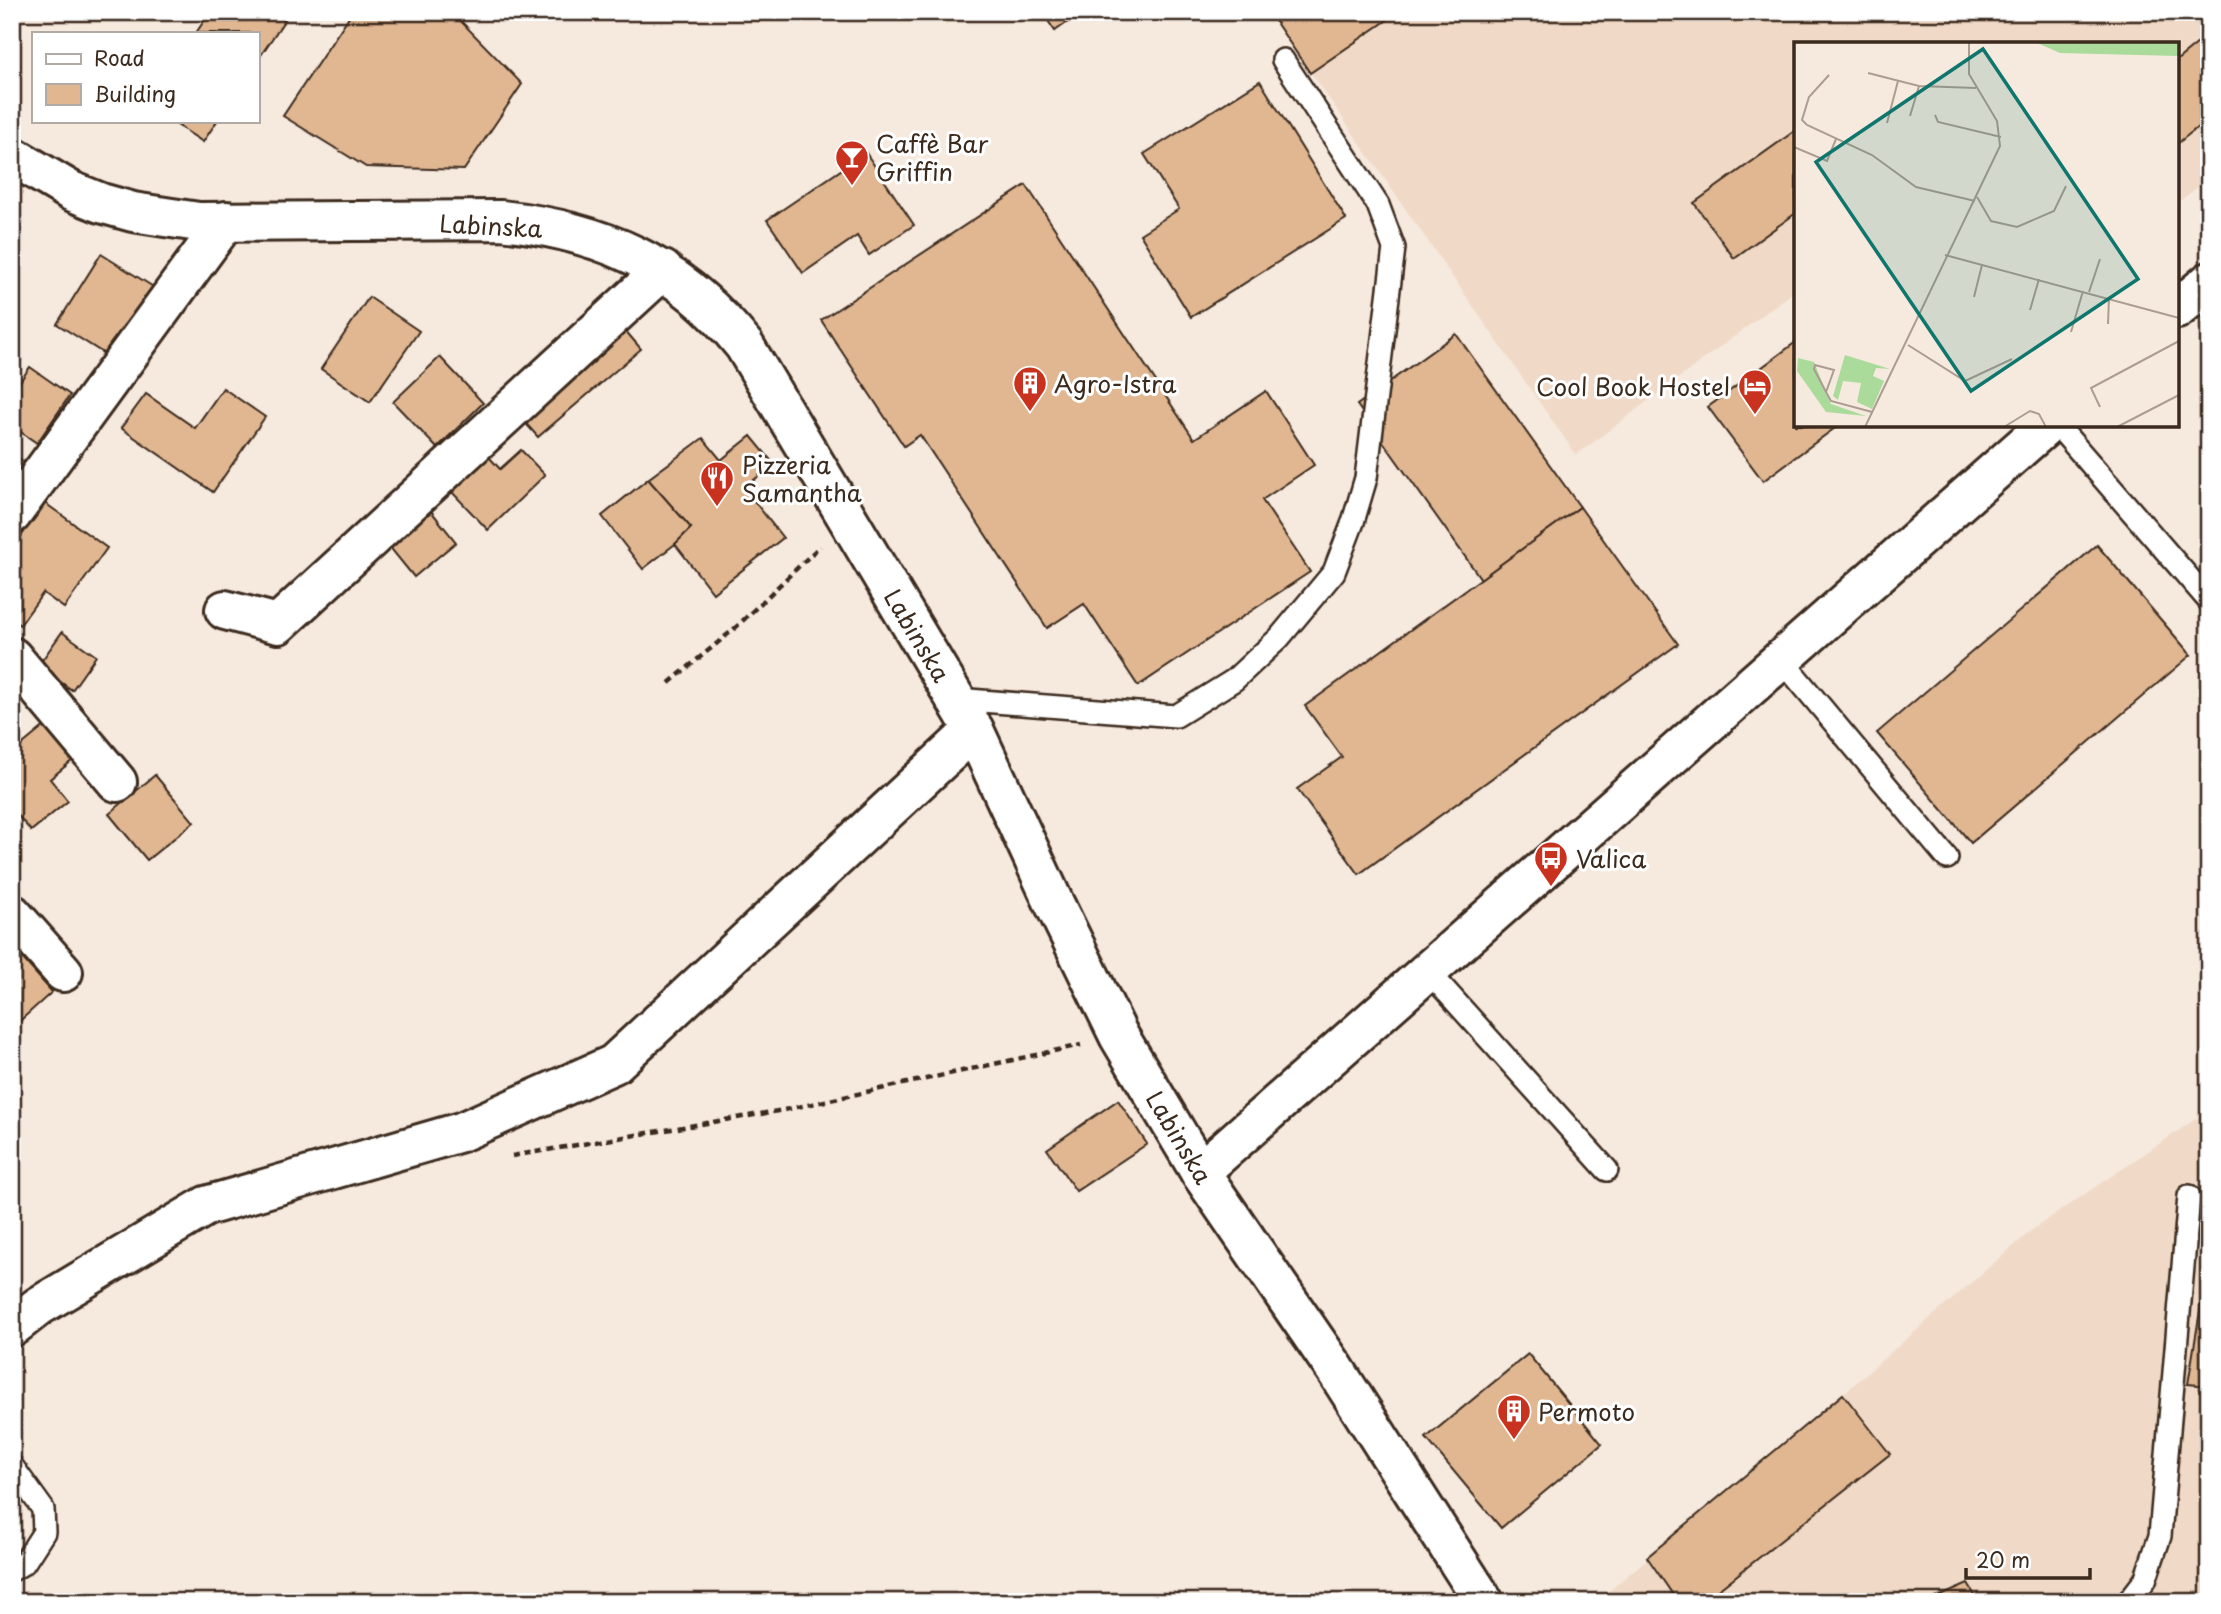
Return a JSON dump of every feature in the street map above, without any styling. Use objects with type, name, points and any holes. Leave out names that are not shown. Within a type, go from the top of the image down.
[{"type":"street","name":"Labinska","points":[[12,156],[71,191],[101,203],[133,212],[199,222],[501,220],[541,224],[587,236],[663,270],[721,317],[744,345],[965,715],[1119,1036],[1200,1172],[1335,1369],[1484,1602]]},
{"type":"street","points":[[12,514],[226,221]]},
{"type":"street","points":[[225,610],[278,624],[663,270]]},
{"type":"street","points":[[2179,307],[2209,282]]},
{"type":"street","points":[[1200,1172],[2044,427]]},
{"type":"street","points":[[12,657],[117,782]]},
{"type":"street","points":[[12,1326],[39,1306],[206,1206],[461,1132],[614,1064],[965,715]]},
{"type":"street","points":[[12,914],[63,972]]},
{"type":"lane","points":[[965,715],[1176,716],[1234,680],[1279,638],[1335,572],[1366,478],[1394,248],[1378,205],[1283,60]]},
{"type":"lane","points":[[2059,427],[2209,601]]},
{"type":"lane","points":[[1781,659],[1947,858]]},
{"type":"lane","points":[[1427,970],[1607,1170]]},
{"type":"lane","points":[[2128,1602],[2145,1580],[2160,1536],[2189,1196]]},
{"type":"lane","points":[[12,1466],[43,1509],[44,1532],[24,1563],[12,1570]]},
{"type":"path","points":[[669,682],[733,630],[848,518]]},
{"type":"path","points":[[511,1156],[784,1110],[1119,1036]]},
{"type":"shaded area","points":[[1269,12],[2209,12],[2209,178],[2179,201],[2179,42],[1794,42],[1794,292],[1576,455]]},
{"type":"shaded area","points":[[2209,1110],[2209,1602],[1596,1602],[2032,1230]]},
{"type":"building","points":[[210,12],[290,12],[259,58],[259,32],[197,32]]},
{"type":"building","points":[[352,12],[452,12],[522,84],[464,170],[366,167],[283,116]]},
{"type":"building","points":[[1042,12],[1082,12],[1055,31]]},
{"type":"building","points":[[1269,12],[1399,12],[1310,73]]},
{"type":"building","points":[[2209,34],[2209,118],[2179,142],[2179,58]]},
{"type":"building","points":[[1260,81],[1346,219],[1191,317],[1140,234],[1179,209],[1144,154]]},
{"type":"building","points":[[173,122],[216,122],[203,142]]},
{"type":"building","points":[[1794,131],[1794,214],[1734,258],[1694,203]]},
{"type":"building","name":"Caffè Bar Griffin","points":[[866,153],[914,225],[869,255],[857,236],[803,273],[767,220]]},
{"type":"building","name":"Agro-Istra","points":[[1026,185],[1194,439],[1266,391],[1314,465],[1262,500],[1310,572],[1138,686],[1084,604],[1047,628],[920,435],[904,446],[821,320]]},
{"type":"building","points":[[101,254],[155,288],[111,358],[57,324]]},
{"type":"building","points":[[369,297],[419,331],[370,402],[321,369]]},
{"type":"building","points":[[624,329],[641,349],[538,437],[520,417]]},
{"type":"building","points":[[1456,334],[1580,507],[1481,579],[1357,405]]},
{"type":"building","name":"Cool Book Hostel","points":[[1794,343],[1794,427],[1836,427],[1763,481],[1708,407]]},
{"type":"building","points":[[440,357],[483,403],[437,448],[393,402]]},
{"type":"building","points":[[30,367],[70,395],[37,443],[12,426],[12,393]]},
{"type":"building","points":[[223,388],[265,417],[213,492],[121,428],[146,394],[195,428]]},
{"type":"building","name":"Pizzeria Samantha","points":[[751,436],[774,464],[744,488],[783,538],[713,593],[675,544],[691,528],[648,479],[703,438],[721,460]]},
{"type":"building","points":[[521,450],[545,475],[488,530],[451,491],[489,457],[500,469]]},
{"type":"building","points":[[12,453],[29,466],[12,487]]},
{"type":"building","points":[[648,479],[691,528],[643,569],[602,516]]},
{"type":"building","points":[[45,503],[107,548],[64,608],[43,593],[20,625],[12,619],[12,549]]},
{"type":"building","points":[[1580,507],[1678,644],[1359,874],[1297,789],[1342,757],[1305,706]]},
{"type":"building","points":[[431,511],[456,542],[414,577],[388,545]]},
{"type":"building","points":[[2097,545],[2191,655],[1971,843],[1877,733]]},
{"type":"building","points":[[62,632],[96,656],[72,690],[38,666]]},
{"type":"building","points":[[46,725],[74,759],[50,779],[68,801],[31,831],[12,809],[12,753]]},
{"type":"building","points":[[155,775],[194,822],[147,860],[109,814]]},
{"type":"building","points":[[16,951],[52,992],[12,1028],[12,955]]},
{"type":"building","points":[[1118,1100],[1147,1144],[1076,1191],[1047,1149]]},
{"type":"building","points":[[2209,1268],[2209,1386],[2188,1384]]},
{"type":"building","name":"Permoto","points":[[1528,1354],[1602,1444],[1501,1528],[1426,1438]]},
{"type":"building","points":[[1843,1394],[1890,1454],[1703,1602],[1678,1602],[1647,1557]]},
{"type":"building","points":[[1968,1584],[1979,1602],[1927,1602]]},
{"type":"place","name":"Caffè Bar Griffin","points":[[852,187]]},
{"type":"place","name":"Agro-Istra","points":[[1030,413]]},
{"type":"place","name":"Cool Book Hostel","points":[[1755,416]]},
{"type":"place","name":"Pizzeria Samantha","points":[[717,508]]},
{"type":"place","name":"Valica","points":[[1551,888]]},
{"type":"place","name":"Permoto","points":[[1514,1441]]}]
